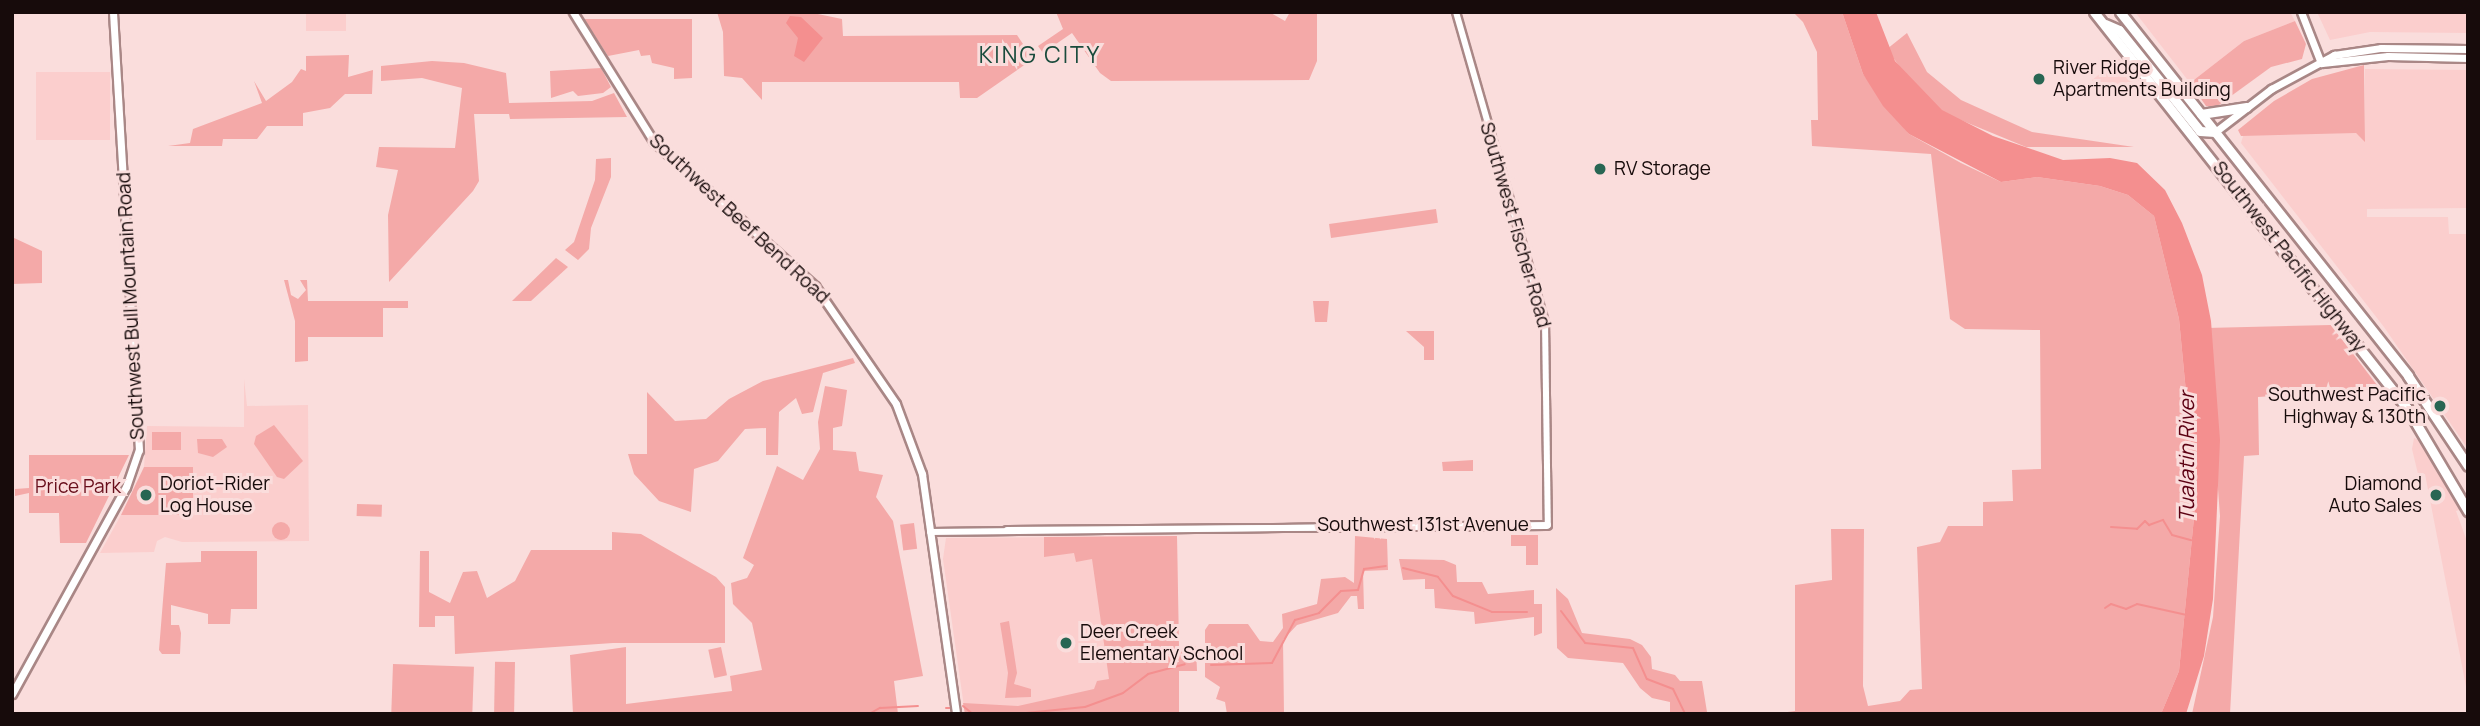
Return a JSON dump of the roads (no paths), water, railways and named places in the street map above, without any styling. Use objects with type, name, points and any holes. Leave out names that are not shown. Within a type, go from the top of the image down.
[{"type":"highway","name":"Southwest Pacific Highway","points":[[2094,12],[2407,408],[2468,511]]},
{"type":"highway","name":"Southwest Pacific Highway","points":[[2120,12],[2408,376],[2468,466]]},
{"type":"highway","points":[[2104,23],[2119,30],[2200,131],[2215,132],[2207,154]]},
{"type":"highway","points":[[2201,114],[2246,107]]},
{"type":"highway","points":[[2456,446],[2468,453]]},
{"type":"main road","name":"Southwest Bull Mountain Road","points":[[12,694],[126,487],[139,450],[113,12]]},
{"type":"main road","name":"Southwest Beef Bend Road","points":[[573,12],[654,142],[815,286],[868,358],[914,445],[930,532],[956,714]]},
{"type":"main road","points":[[2301,12],[2321,63]]},
{"type":"main road","points":[[2215,132],[2291,77],[2334,55],[2381,48],[2468,49]]},
{"type":"main road","points":[[2321,63],[2388,56],[2468,58]]},
{"type":"street","name":"Southwest Fischer Road","points":[[1456,12],[1545,322],[1549,526]]},
{"type":"street","name":"Southwest 131st Avenue","points":[[930,532],[1549,526]]},
{"type":"waterway","name":"Tualatin River","points":[[2111,527],[2137,529],[2145,521],[2149,525],[2163,520],[2172,535],[2191,540]]},
{"type":"waterway","points":[[1211,665],[1272,663],[1295,620],[1319,613],[1341,591],[1358,590],[1364,569],[1386,566]]},
{"type":"waterway","points":[[1403,568],[1438,577],[1453,596],[1492,612],[1527,612]]},
{"type":"waterway","points":[[2105,608],[2111,604],[2126,609],[2137,604],[2187,615]]},
{"type":"waterway","points":[[1561,611],[1585,643],[1633,648],[1647,679],[1673,689],[1685,714]]},
{"type":"waterway","points":[[1016,714],[1085,707],[1123,693],[1148,674],[1185,664]]},
{"type":"waterway","points":[[869,714],[880,708],[918,706]]},
{"type":"waterway","points":[[963,706],[973,714]]},
{"type":"place","name":"River Ridge Apartments Building","points":[[2039,79]]},
{"type":"place","name":"RV Storage","points":[[1600,169]]},
{"type":"place","name":"Southwest Pacific Highway & 130th","points":[[2440,406]]},
{"type":"place","name":"Doriot–Rider Log House","points":[[146,495]]},
{"type":"place","name":"Diamond Auto Sales","points":[[2436,495]]},
{"type":"place","name":"Deer Creek Elementary School","points":[[1066,643]]},
{"type":"district","name":"KING CITY","points":[[1040,54]]},
{"type":"park label","name":"Price Park","points":[[78,487]]}]
